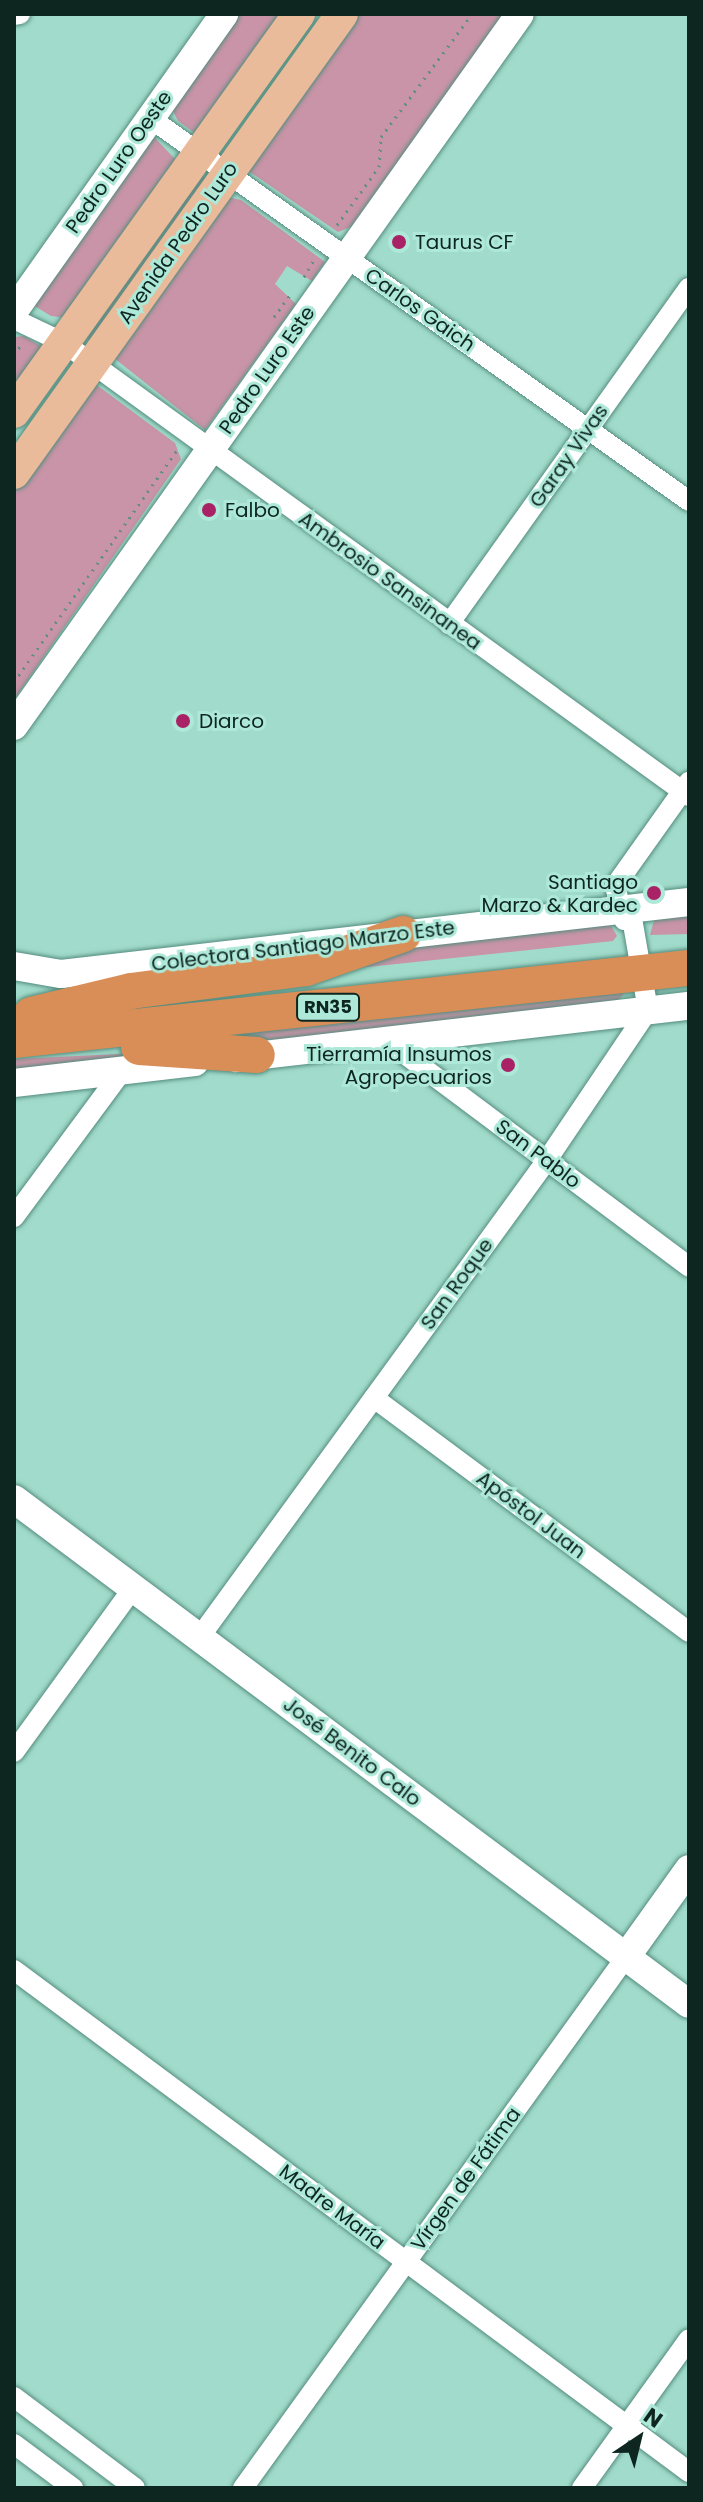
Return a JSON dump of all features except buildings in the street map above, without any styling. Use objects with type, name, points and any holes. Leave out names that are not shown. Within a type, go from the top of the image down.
[{"type":"highway","points":[[20,1024],[131,991],[306,968],[403,934]]},
{"type":"highway","name":"RN35","points":[[639,962],[689,945]]},
{"type":"highway","name":"RN35","points":[[20,1024],[639,962],[689,968]]},
{"type":"highway","points":[[14,1053],[160,1045],[257,1055]]},
{"type":"main road","name":"Avenida Pedro Luro","points":[[14,412],[299,14]]},
{"type":"main road","name":"Avenida Pedro Luro","points":[[14,473],[342,14]]},
{"type":"street","name":"Pedro Luro Este","points":[[14,726],[520,14]]},
{"type":"street","name":"Pedro Luro Oeste","points":[[14,311],[222,16]]},
{"type":"street","name":"Carlos Gaich","points":[[150,118],[689,501]]},
{"type":"street","name":"Garay Vivas","points":[[449,624],[689,288]]},
{"type":"street","name":"Ambrosio Sansinanea","points":[[14,319],[64,343],[449,624],[687,790]]},
{"type":"street","points":[[648,1010],[624,908],[614,896],[616,883],[687,790]]},
{"type":"street","name":"Colectora Santiago Marzo Este","points":[[14,966],[61,974],[689,902]]},
{"type":"street","points":[[14,1083],[689,1006]]},
{"type":"street","name":"San Roque","points":[[199,1638],[547,1160],[648,1010]]},
{"type":"street","name":"San Pablo","points":[[386,1040],[689,1267]]},
{"type":"street","points":[[14,1217],[122,1071]]},
{"type":"street","name":"Apóstol Juan","points":[[374,1398],[689,1632]]},
{"type":"street","name":"José Benito Calo","points":[[14,1499],[689,2004]]},
{"type":"street","points":[[14,1752],[133,1588]]},
{"type":"street","name":"Vírgen de Fátima","points":[[243,2488],[689,1869]]},
{"type":"street","name":"Madre María","points":[[14,1970],[689,2472]]},
{"type":"street","points":[[582,2488],[689,2339]]},
{"type":"street","points":[[14,2397],[135,2488]]},
{"type":"street","points":[[14,2444],[73,2488]]},
{"type":"path","points":[[333,231],[379,167],[381,137],[472,14]]},
{"type":"path","points":[[14,682],[179,448]]},
{"type":"shaded area","points":[[236,14],[288,14],[196,134],[178,121],[172,109]]},
{"type":"shaded area","points":[[354,14],[505,14],[351,227],[338,232],[247,170]]},
{"type":"shaded area","points":[[154,137],[176,160],[66,318],[51,316],[33,305]]},
{"type":"shaded area","points":[[198,173],[207,179],[96,344],[87,338]]},
{"type":"shaded area","points":[[227,197],[241,200],[325,262],[312,281],[287,266],[275,284],[296,304],[205,430],[114,358]]},
{"type":"shaded area","points":[[24,336],[44,348],[14,396],[14,337]]},
{"type":"shaded area","points":[[94,383],[175,443],[181,459],[14,700],[14,489]]},
{"type":"shaded area","points":[[689,912],[689,934],[650,935],[654,920]]},
{"type":"shaded area","points":[[610,924],[617,936],[613,941],[330,971],[412,943]]},
{"type":"shaded area","points":[[625,992],[617,1002],[278,1040],[162,1036]]},
{"type":"shaded area","points":[[161,1052],[14,1071],[14,1059]]},
{"type":"place","name":"Taurus CF","points":[[399,242]]},
{"type":"place","name":"Falbo","points":[[209,510]]},
{"type":"place","name":"Diarco","points":[[183,721]]},
{"type":"place","name":"Santiago Marzo & Kardec","points":[[654,893]]},
{"type":"place","name":"Tierramía Insumos Agropecuarios","points":[[508,1065]]}]
